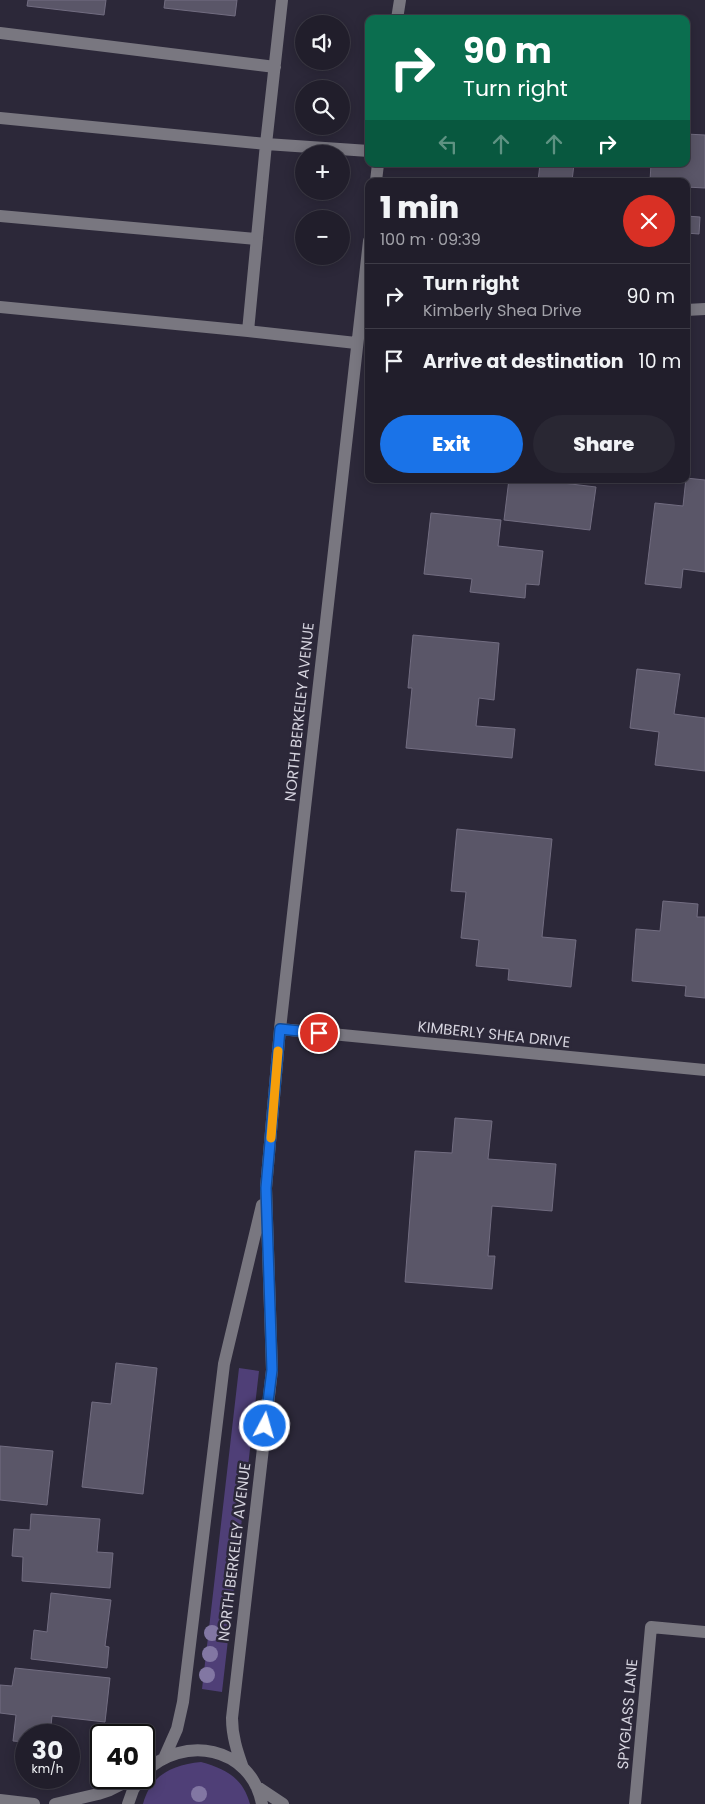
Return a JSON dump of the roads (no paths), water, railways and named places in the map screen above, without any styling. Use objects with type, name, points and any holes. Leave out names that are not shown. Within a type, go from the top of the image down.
[{"type":"street","points":[[248,330],[282,0]]},
{"type":"street","points":[[398,15],[400,0]]},
{"type":"street","points":[[0,34],[275,67]]},
{"type":"street","points":[[0,118],[266,144],[365,151]]},
{"type":"street","points":[[0,216],[256,239]]},
{"type":"street","name":"NORTH BERKELEY AVENUE","points":[[243,1768],[235,1748],[232,1718],[272,1370],[266,1188],[280,1029],[356,343],[365,288]]},
{"type":"street","points":[[0,306],[248,330],[356,343]]},
{"type":"street","points":[[690,310],[705,308]]},
{"type":"street","name":"KIMBERLY SHEA DRIVE","points":[[280,1029],[705,1070]]},
{"type":"street","name":"NORTH BERKELEY AVENUE","points":[[165,1756],[177,1730],[183,1702],[224,1364],[266,1188]]},
{"type":"street","name":"SPYGLASS LANE","points":[[635,1804],[651,1627],[705,1632]]},
{"type":"street","points":[[155,1762],[165,1756],[185,1750],[206,1750],[226,1756],[243,1768],[256,1786],[262,1804]]},
{"type":"street","points":[[256,1786],[283,1804]]},
{"type":"street","points":[[55,1804],[98,1794],[109,1789]]},
{"type":"street","points":[[128,1804],[134,1789]]},
{"type":"street","points":[[0,1800],[34,1804]]}]
